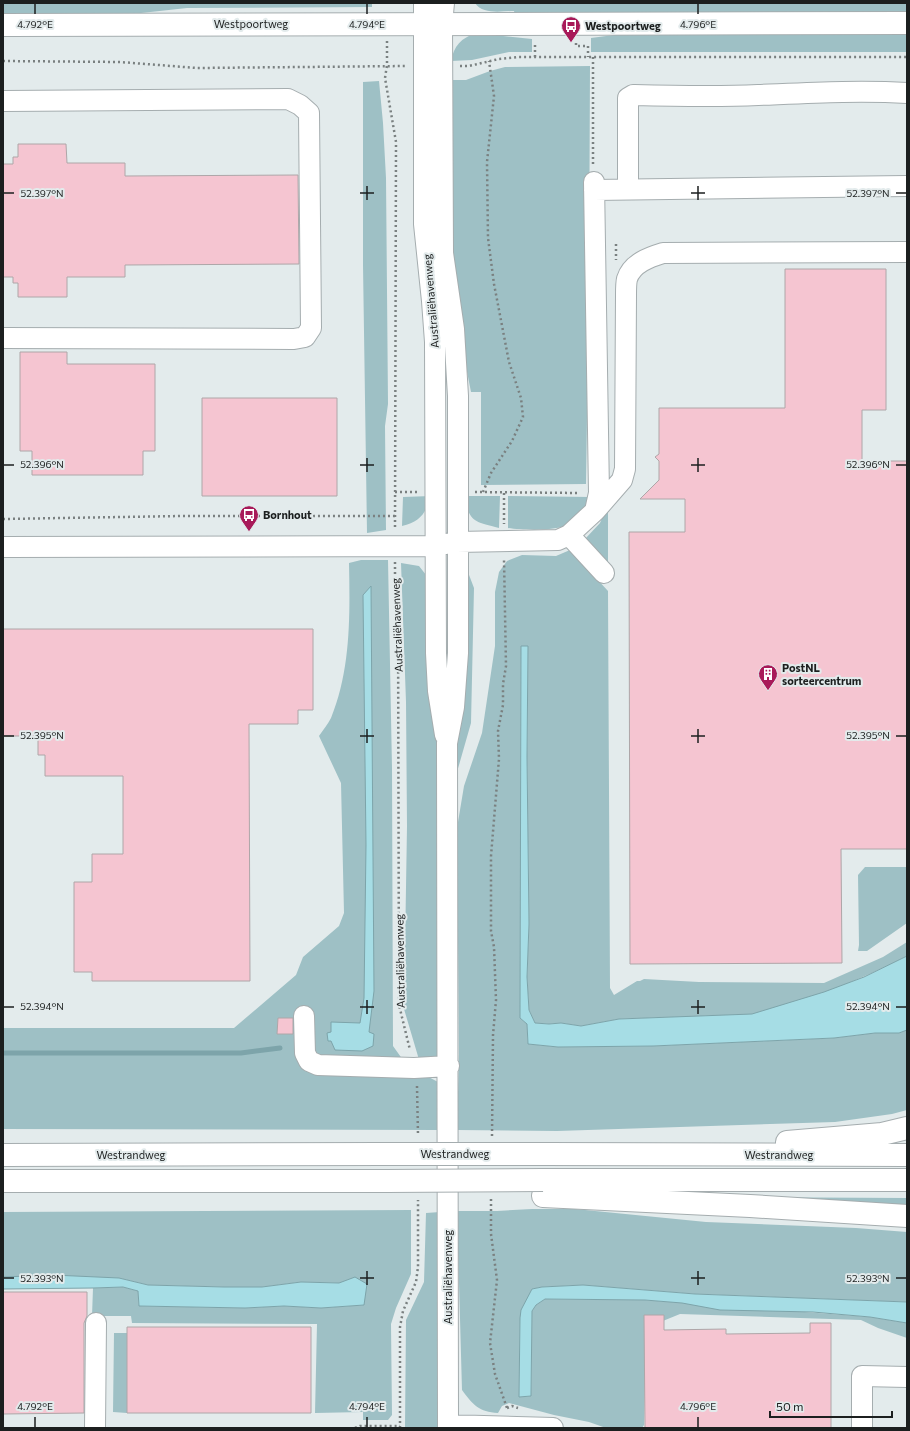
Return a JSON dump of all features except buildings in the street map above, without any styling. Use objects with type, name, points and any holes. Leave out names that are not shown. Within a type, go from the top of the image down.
[{"type":"main road","name":"Westpoortweg","points":[[3,25],[907,23]]},
{"type":"main road","points":[[636,1155],[882,1134],[907,1128]]},
{"type":"main road","name":"Westrandweg","points":[[3,1155],[907,1155]]},
{"type":"main road","points":[[3,1181],[386,1181],[490,1188],[543,1188],[907,1180]]},
{"type":"main road","points":[[543,1188],[750,1206],[907,1216]]},
{"type":"street","name":"Australiëhavenweg","points":[[424,3],[433,24],[443,253],[456,350],[458,396],[457,686],[447,743],[449,1066],[448,1426]]},
{"type":"street","name":"Australiëhavenweg","points":[[433,24],[444,3]]},
{"type":"street","name":"Australiëhavenweg","points":[[434,66],[424,224],[435,342],[434,492],[436,653],[438,691],[442,723],[447,743]]},
{"type":"street","points":[[628,189],[628,98],[633,95],[716,96],[803,93],[907,93]]},
{"type":"street","points":[[3,101],[288,99],[300,104],[309,114],[311,328],[305,337],[294,339],[3,338]]},
{"type":"street","points":[[597,502],[594,186],[628,189],[907,186]]},
{"type":"street","points":[[3,547],[435,546],[457,542],[553,541],[569,535],[597,502],[622,480],[625,469],[627,279],[638,264],[647,258],[663,253],[907,252]]},
{"type":"street","points":[[569,535],[604,573]]},
{"type":"street","points":[[304,1016],[305,1052],[309,1061],[318,1065],[414,1068],[449,1066]]},
{"type":"street","points":[[95,1428],[96,1323]]},
{"type":"street","points":[[862,1428],[862,1376],[907,1377]]},
{"type":"street","points":[[448,1426],[553,1428]]},
{"type":"path","points":[[535,57],[536,43]]},
{"type":"path","points":[[576,43],[576,46],[588,46],[588,57]]},
{"type":"path","points":[[3,61],[120,62],[197,68],[387,65],[469,66],[489,61],[519,57],[907,56]]},
{"type":"path","points":[[592,57],[594,186]]},
{"type":"path","points":[[483,493],[491,473],[512,440],[523,417],[521,398],[509,362],[494,284],[488,238],[487,162],[494,96],[489,61]]},
{"type":"path","points":[[387,65],[385,78],[396,142],[395,529]]},
{"type":"path","points":[[395,492],[434,492]]},
{"type":"path","points":[[458,492],[504,493],[597,502]]},
{"type":"path","points":[[492,1140],[493,1035],[496,1000],[494,946],[491,931],[491,856],[499,759],[498,732],[504,705],[503,684],[506,666],[504,603],[504,493]]},
{"type":"path","points":[[3,519],[181,516],[395,516]]},
{"type":"path","name":"Australiëhavenweg","points":[[395,561],[395,590],[398,614],[399,1005],[417,1082],[418,1142]]},
{"type":"path","points":[[490,1188],[491,1234],[497,1280],[490,1344],[495,1374],[507,1408]]},
{"type":"path","points":[[355,1428],[360,1426],[400,1427],[400,1327],[403,1311],[416,1282],[418,1267],[418,1196]]},
{"type":"shaded area","points":[[3,3],[372,3],[372,7],[187,8],[123,15],[3,15]]},
{"type":"shaded area","points":[[475,3],[907,3],[907,14],[515,15],[514,11],[488,11],[478,7]]},
{"type":"shaded area","points":[[907,32],[907,52],[591,52],[591,38],[629,33]]},
{"type":"shaded area","points":[[476,33],[532,39],[532,52],[509,52],[472,60],[451,61],[454,51],[459,43],[466,37]]},
{"type":"shaded area","points":[[590,66],[586,484],[481,485],[481,392],[471,392],[454,306],[452,80],[466,80],[505,67]]},
{"type":"shaded area","points":[[379,81],[386,178],[388,404],[385,426],[386,530],[367,533],[363,265],[363,82]]},
{"type":"shaded area","points":[[431,496],[427,507],[421,516],[413,522],[402,526],[403,497]]},
{"type":"shaded area","points":[[463,496],[500,496],[499,528],[474,520],[468,511]]},
{"type":"shaded area","points":[[508,496],[592,497],[580,513],[564,526],[552,529],[529,530],[508,528]]},
{"type":"shaded area","points":[[608,505],[608,564],[585,539],[600,523]]},
{"type":"shaded area","points":[[570,550],[608,591],[610,988],[614,995],[637,981],[644,979],[699,982],[824,983],[883,957],[907,942],[907,956],[832,990],[793,1004],[753,1014],[699,1016],[698,1018],[675,1017],[619,1019],[581,1026],[561,1023],[535,1023],[529,1010],[527,977],[529,924],[527,757],[528,646],[521,646],[520,1018],[527,1024],[528,1044],[558,1047],[653,1046],[834,1038],[875,1033],[899,1033],[907,1030],[907,1110],[892,1114],[835,1122],[557,1131],[457,1130],[459,1054],[457,828],[464,786],[482,733],[495,646],[495,592],[499,572],[507,561],[522,555],[556,556]]},
{"type":"shaded area","points":[[361,560],[388,560],[392,768],[393,1046],[403,1060],[319,1059],[297,1021],[298,1063],[309,1072],[421,1073],[438,1082],[439,1130],[3,1129],[3,1028],[234,1028],[296,975],[303,957],[339,926],[344,913],[341,783],[319,736],[331,718],[338,699],[346,661],[349,622],[349,563]]},
{"type":"shaded area","points":[[401,563],[419,566],[434,585],[436,625],[440,1056],[420,1063],[404,1009],[407,826],[406,702]]},
{"type":"shaded area","points":[[466,567],[474,588],[471,723],[453,786]]},
{"type":"shaded area","points":[[371,586],[374,991],[369,1032],[374,1034],[373,1046],[362,1051],[335,1050],[331,1041],[328,1041],[327,1033],[331,1032],[331,1022],[360,1023],[364,998],[366,845],[363,595]]},
{"type":"shaded area","points":[[521,646],[528,646],[527,757],[529,924],[527,977],[529,1010],[535,1023],[561,1023],[581,1026],[619,1019],[752,1014],[824,992],[864,977],[907,956],[907,1030],[899,1033],[875,1033],[834,1038],[653,1046],[558,1047],[528,1044],[527,1024],[520,1018]]},
{"type":"shaded area","points":[[865,867],[907,867],[907,923],[867,951],[858,951],[858,875]]},
{"type":"shaded area","points":[[734,1197],[907,1198],[907,1209]]},
{"type":"shaded area","points":[[575,1209],[706,1222],[856,1228],[907,1232],[907,1302],[695,1294],[583,1285],[542,1287],[532,1289],[520,1318],[519,1397],[531,1396],[532,1311],[536,1305],[545,1299],[645,1300],[870,1317],[907,1323],[907,1338],[878,1328],[861,1320],[680,1314],[653,1325],[645,1383],[644,1425],[642,1428],[606,1428],[589,1422],[554,1415],[509,1403],[502,1406],[498,1413],[486,1411],[473,1404],[462,1390],[457,1211]]},
{"type":"shaded area","points":[[411,1210],[411,1274],[396,1308],[391,1324],[392,1415],[388,1420],[363,1420],[363,1412],[315,1413],[317,1324],[132,1323],[131,1316],[92,1316],[93,1288],[123,1287],[138,1291],[139,1306],[245,1308],[284,1306],[321,1308],[364,1305],[339,1283],[301,1282],[262,1287],[224,1287],[148,1285],[119,1278],[3,1277],[3,1212]]},
{"type":"shaded area","points":[[440,1212],[437,1428],[405,1428],[406,1320],[424,1282],[426,1213]]},
{"type":"shaded area","points":[[53,1275],[119,1278],[148,1285],[262,1287],[301,1282],[339,1283],[355,1277],[367,1284],[364,1305],[321,1308],[284,1306],[245,1308],[139,1306],[138,1291],[123,1287],[3,1289],[3,1277]]},
{"type":"shaded area","points":[[583,1285],[695,1294],[907,1302],[907,1323],[870,1317],[813,1312],[720,1310],[682,1303],[645,1300],[545,1299],[536,1305],[532,1311],[531,1396],[519,1397],[520,1318],[521,1310],[532,1289],[542,1287]]},
{"type":"shaded area","points":[[114,1333],[127,1333],[127,1413],[113,1412]]},
{"type":"waterway","points":[[3,1053],[241,1053],[280,1048]]},
{"type":"place","name":"Westpoortweg","points":[[571,43]]},
{"type":"place","name":"Bornhout","points":[[249,532]]},
{"type":"place","name":"PostNL sorteercentrum","points":[[768,691]]}]
